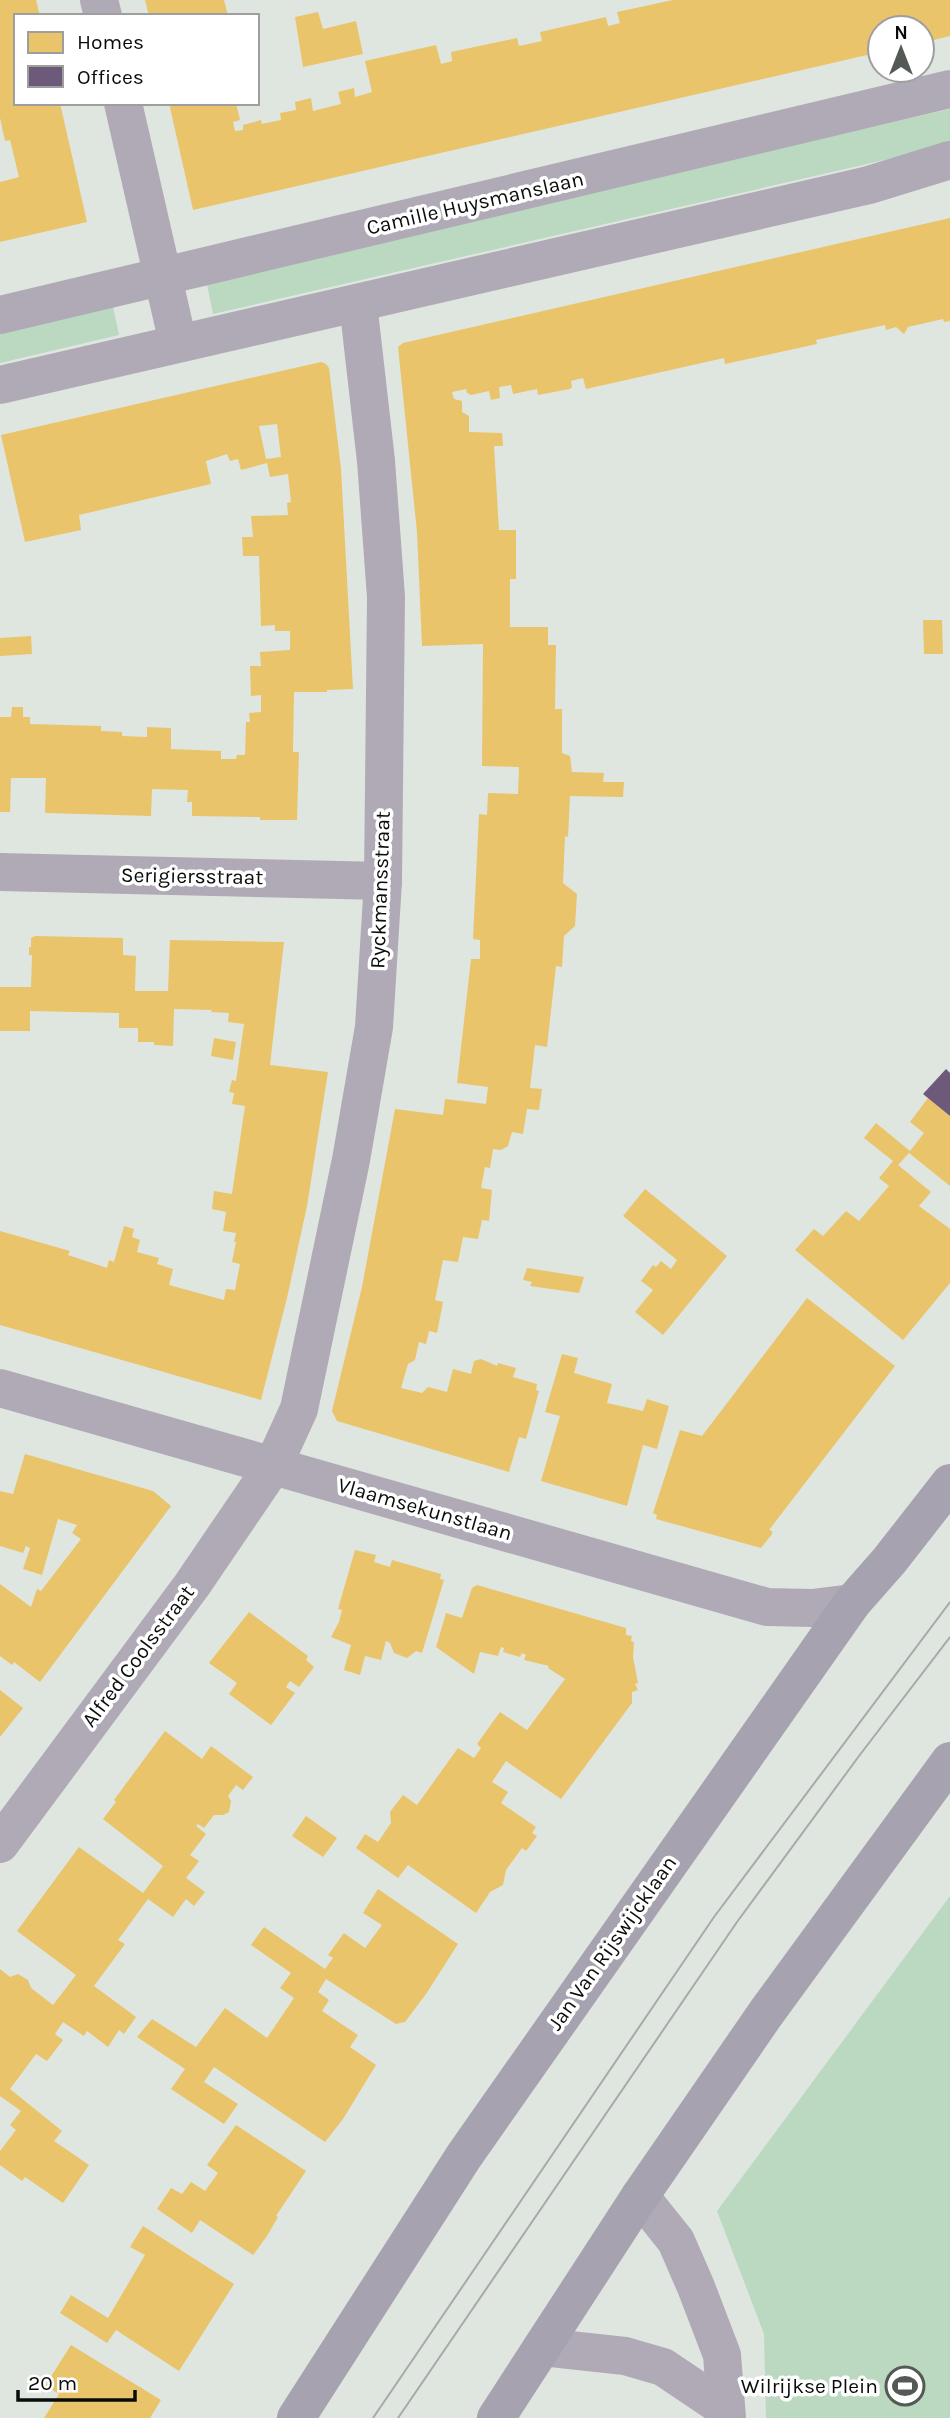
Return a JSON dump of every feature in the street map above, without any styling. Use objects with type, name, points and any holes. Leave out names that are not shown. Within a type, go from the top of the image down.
[{"type":"main road","name":"Jan Van Rijswijcklaan","points":[[296,2418],[464,2156],[852,1603],[950,1483]]},
{"type":"main road","points":[[496,2418],[640,2196],[766,2013],[950,1761]]},
{"type":"street","name":"Camille Huysmanslaan","points":[[0,315],[950,89]]},
{"type":"street","points":[[123,105],[178,343]]},
{"type":"street","points":[[0,385],[869,185],[950,160]]},
{"type":"street","name":"Ryckmansstraat","points":[[273,1466],[299,1409],[351,1160],[374,1027],[383,881],[387,597],[376,461],[358,303]]},
{"type":"street","name":"Serigiersstraat","points":[[0,872],[383,881]]},
{"type":"street","name":"Vlaamsekunstlaan","points":[[0,1388],[766,1607],[812,1608],[852,1603]]},
{"type":"street","name":"Alfred Coolsstraat","points":[[0,1844],[192,1585],[273,1466]]},
{"type":"street","points":[[640,2196],[676,2241],[696,2287],[722,2355],[726,2413]]},
{"type":"street","points":[[542,2347],[625,2356],[663,2367],[726,2413]]},
{"type":"green space","points":[[950,109],[950,145],[213,314],[206,280]]},
{"type":"green space","points":[[112,302],[119,335],[0,363],[0,328]]},
{"type":"green space","points":[[950,1896],[950,2418],[766,2418],[764,2334],[717,2211]]},
{"type":"building: Homes","points":[[0,0],[36,0],[40,14],[14,14],[14,105],[60,105],[87,222],[0,242],[0,182],[19,177],[10,140],[5,141],[0,118]]},
{"type":"building: Homes","points":[[145,0],[224,0],[228,14],[148,14]]},
{"type":"building: Homes","points":[[673,0],[950,0],[950,36],[936,40],[936,14],[866,14],[866,55],[193,210],[169,105],[236,105],[240,120],[233,122],[235,131],[243,130],[243,125],[261,120],[262,124],[281,120],[280,113],[296,110],[295,102],[311,98],[313,111],[341,104],[338,92],[354,88],[355,97],[372,92],[365,61],[436,45],[441,64],[452,61],[451,52],[517,38],[519,46],[542,41],[540,32],[606,17],[608,26],[620,23],[617,12]]},
{"type":"building: Homes","points":[[318,12],[323,29],[356,21],[363,54],[303,67],[295,17]]},
{"type":"building: Homes","points":[[950,218],[950,321],[944,322],[943,319],[908,327],[904,334],[896,327],[886,330],[885,325],[816,340],[817,344],[725,364],[724,358],[586,389],[583,378],[571,381],[570,389],[538,395],[537,389],[513,394],[511,385],[499,387],[500,398],[491,400],[489,391],[471,395],[466,389],[452,392],[454,399],[462,401],[462,412],[469,416],[469,432],[502,433],[503,446],[494,446],[499,530],[516,530],[516,579],[510,579],[510,627],[548,627],[548,645],[556,645],[555,709],[562,709],[562,753],[570,756],[572,772],[604,773],[603,782],[624,782],[623,797],[570,796],[563,883],[577,894],[575,926],[564,936],[562,967],[556,966],[547,1047],[535,1045],[530,1088],[542,1089],[539,1110],[527,1109],[523,1134],[512,1132],[508,1146],[501,1150],[493,1149],[490,1168],[485,1167],[481,1188],[492,1190],[489,1221],[482,1220],[478,1239],[463,1237],[458,1262],[443,1260],[435,1300],[443,1302],[437,1333],[429,1331],[426,1344],[419,1342],[415,1360],[408,1364],[401,1388],[422,1393],[428,1387],[447,1392],[453,1369],[471,1374],[474,1361],[481,1359],[497,1366],[498,1363],[516,1368],[513,1377],[537,1384],[536,1390],[539,1391],[526,1439],[519,1437],[509,1472],[337,1421],[332,1411],[362,1287],[395,1109],[443,1115],[445,1099],[486,1104],[488,1087],[457,1083],[471,959],[480,959],[480,940],[473,939],[479,814],[487,815],[488,793],[518,794],[519,767],[482,766],[483,644],[422,646],[417,532],[398,347],[403,343]]},
{"type":"building: Homes","points":[[321,362],[326,364],[329,368],[341,469],[353,689],[294,692],[293,752],[299,752],[297,820],[192,816],[192,802],[187,802],[188,790],[152,789],[151,816],[45,813],[46,778],[11,778],[10,812],[0,812],[0,717],[11,717],[12,707],[23,707],[23,717],[30,717],[30,724],[101,726],[101,731],[122,732],[122,736],[147,737],[147,727],[171,728],[171,749],[221,751],[221,759],[236,759],[237,755],[245,755],[246,722],[250,722],[249,713],[261,712],[261,695],[251,696],[250,666],[261,666],[260,652],[290,650],[290,631],[275,631],[275,625],[261,626],[259,556],[243,556],[242,537],[253,537],[251,516],[288,515],[287,503],[291,502],[288,474],[270,477],[267,463],[241,470],[238,459],[230,461],[227,454],[206,461],[211,484],[79,515],[81,530],[25,542],[1,435]],"holes":[[[277,424],[281,457],[266,459],[259,426]]]},
{"type":"building: Homes","points":[[923,620],[942,620],[943,654],[924,654]]},
{"type":"building: Homes","points":[[31,636],[32,654],[0,656],[0,638]]},
{"type":"building: Homes","points":[[31,938],[123,938],[123,955],[136,956],[135,991],[168,991],[170,940],[284,942],[270,1065],[328,1072],[307,1206],[261,1400],[0,1325],[0,1231],[70,1251],[68,1255],[107,1268],[109,1260],[114,1262],[124,1226],[134,1229],[132,1237],[140,1240],[137,1252],[159,1258],[157,1264],[173,1269],[169,1285],[224,1300],[226,1289],[235,1290],[240,1264],[232,1262],[236,1233],[223,1231],[226,1212],[212,1209],[214,1191],[232,1194],[245,1106],[232,1104],[234,1093],[229,1092],[232,1080],[236,1081],[244,1024],[228,1022],[229,1013],[174,1009],[173,1046],[138,1042],[138,1028],[119,1028],[119,1013],[30,1011],[30,1031],[0,1031],[0,987],[31,987],[32,955],[29,955],[29,947]]},
{"type":"building: Homes","points":[[214,1038],[236,1042],[233,1060],[211,1056]]},
{"type":"building: Homes","points":[[928,1098],[950,1116],[950,1186],[909,1153],[898,1165],[931,1192],[919,1206],[950,1229],[950,1283],[903,1340],[795,1250],[814,1229],[823,1236],[846,1211],[859,1221],[889,1186],[879,1178],[893,1161],[864,1138],[876,1123],[910,1151],[924,1133],[910,1122]]},
{"type":"building: Homes","points":[[645,1189],[727,1256],[663,1335],[635,1312],[653,1290],[641,1281],[653,1265],[656,1267],[661,1261],[671,1269],[677,1260],[623,1216]]},
{"type":"building: Homes","points":[[527,1268],[584,1277],[579,1293],[530,1286],[532,1282],[523,1280]]},
{"type":"building: Homes","points":[[807,1298],[895,1366],[769,1530],[772,1534],[761,1548],[656,1519],[657,1515],[653,1513],[680,1430],[702,1436]]},
{"type":"building: Homes","points":[[562,1354],[578,1358],[574,1373],[612,1384],[607,1403],[643,1411],[647,1399],[669,1406],[657,1449],[643,1445],[627,1506],[541,1481],[560,1416],[545,1412]]},
{"type":"building: Homes","points":[[25,1454],[153,1491],[171,1506],[40,1682],[14,1662],[12,1665],[0,1656],[0,1584],[31,1607],[37,1589],[41,1591],[81,1539],[72,1533],[77,1525],[58,1519],[42,1575],[23,1569],[30,1548],[26,1546],[23,1553],[0,1546],[0,1491],[13,1494]]},
{"type":"building: Homes","points":[[355,1550],[376,1555],[374,1562],[390,1567],[392,1560],[441,1574],[440,1579],[444,1580],[422,1653],[416,1651],[407,1658],[394,1653],[390,1643],[386,1641],[381,1660],[365,1656],[360,1675],[344,1670],[351,1645],[331,1637],[339,1622],[342,1610],[338,1609]]},
{"type":"building: Homes","points":[[477,1585],[626,1628],[626,1635],[632,1636],[631,1641],[634,1642],[633,1657],[638,1683],[635,1684],[638,1690],[632,1692],[632,1703],[561,1799],[506,1761],[492,1782],[508,1792],[501,1803],[536,1827],[532,1833],[537,1836],[526,1851],[522,1848],[506,1870],[503,1885],[490,1892],[476,1913],[408,1865],[398,1878],[356,1848],[365,1834],[378,1842],[391,1823],[390,1812],[403,1795],[417,1805],[458,1748],[474,1758],[481,1748],[477,1744],[500,1712],[527,1730],[565,1679],[548,1668],[549,1666],[524,1660],[526,1655],[522,1653],[520,1657],[503,1652],[504,1648],[501,1647],[498,1656],[480,1652],[474,1674],[436,1647],[446,1613],[462,1618],[472,1588]]},
{"type":"building: Homes","points":[[249,1612],[308,1656],[306,1660],[314,1667],[299,1687],[290,1681],[286,1687],[295,1693],[271,1725],[229,1694],[237,1683],[209,1663]]},
{"type":"building: Homes","points":[[0,1690],[23,1708],[0,1737]]},
{"type":"building: Homes","points":[[165,1731],[202,1759],[211,1746],[253,1777],[243,1790],[236,1785],[228,1796],[231,1801],[229,1812],[214,1815],[204,1828],[198,1824],[196,1826],[206,1834],[190,1855],[199,1861],[186,1878],[205,1892],[194,1906],[186,1899],[173,1917],[148,1899],[118,1940],[125,1944],[94,1986],[136,2017],[124,2034],[119,2030],[108,2047],[87,2031],[84,2036],[63,2022],[55,2034],[63,2040],[47,2061],[36,2054],[10,2089],[62,2131],[54,2141],[89,2165],[63,2203],[25,2177],[22,2181],[0,2165],[0,2151],[16,2130],[10,2125],[21,2111],[0,2096],[0,1969],[10,1977],[18,1974],[28,1980],[31,1988],[53,2005],[76,1975],[17,1931],[79,1847],[143,1893],[163,1866],[103,1819]]},
{"type":"building: Homes","points":[[306,1816],[337,1838],[323,1857],[292,1836]]},
{"type":"building: Homes","points":[[378,1889],[458,1944],[405,2022],[396,2024],[326,1979],[318,1992],[329,2000],[322,2011],[358,2035],[350,2047],[376,2065],[343,2119],[325,2142],[214,2067],[204,2082],[238,2104],[224,2124],[171,2089],[185,2069],[137,2037],[152,2019],[196,2047],[225,2008],[267,2038],[294,1998],[280,1988],[291,1973],[251,1945],[264,1927],[325,1969],[333,1958],[328,1955],[344,1933],[365,1948],[382,1925],[363,1913]]},
{"type":"building: Homes","points":[[236,2125],[306,2171],[253,2255],[200,2220],[192,2233],[157,2209],[171,2188],[182,2194],[191,2182],[205,2191],[218,2173],[207,2165]]},
{"type":"building: Homes","points":[[143,2226],[234,2284],[179,2371],[116,2330],[107,2343],[60,2313],[71,2295],[108,2318],[145,2255],[130,2247]]},
{"type":"building: Homes","points":[[71,2345],[161,2400],[150,2418],[44,2418],[59,2394],[45,2386]]},
{"type":"building: Offices","points":[[946,1069],[950,1073],[950,1116],[923,1094]]},
{"type":"tram line","points":[[373,2418],[714,1917],[950,1602]]},
{"type":"tram line","points":[[398,2418],[737,1922],[950,1637]]},
{"type":"place","name":"Wilrijkse Plein","points":[[905,2386]]}]
